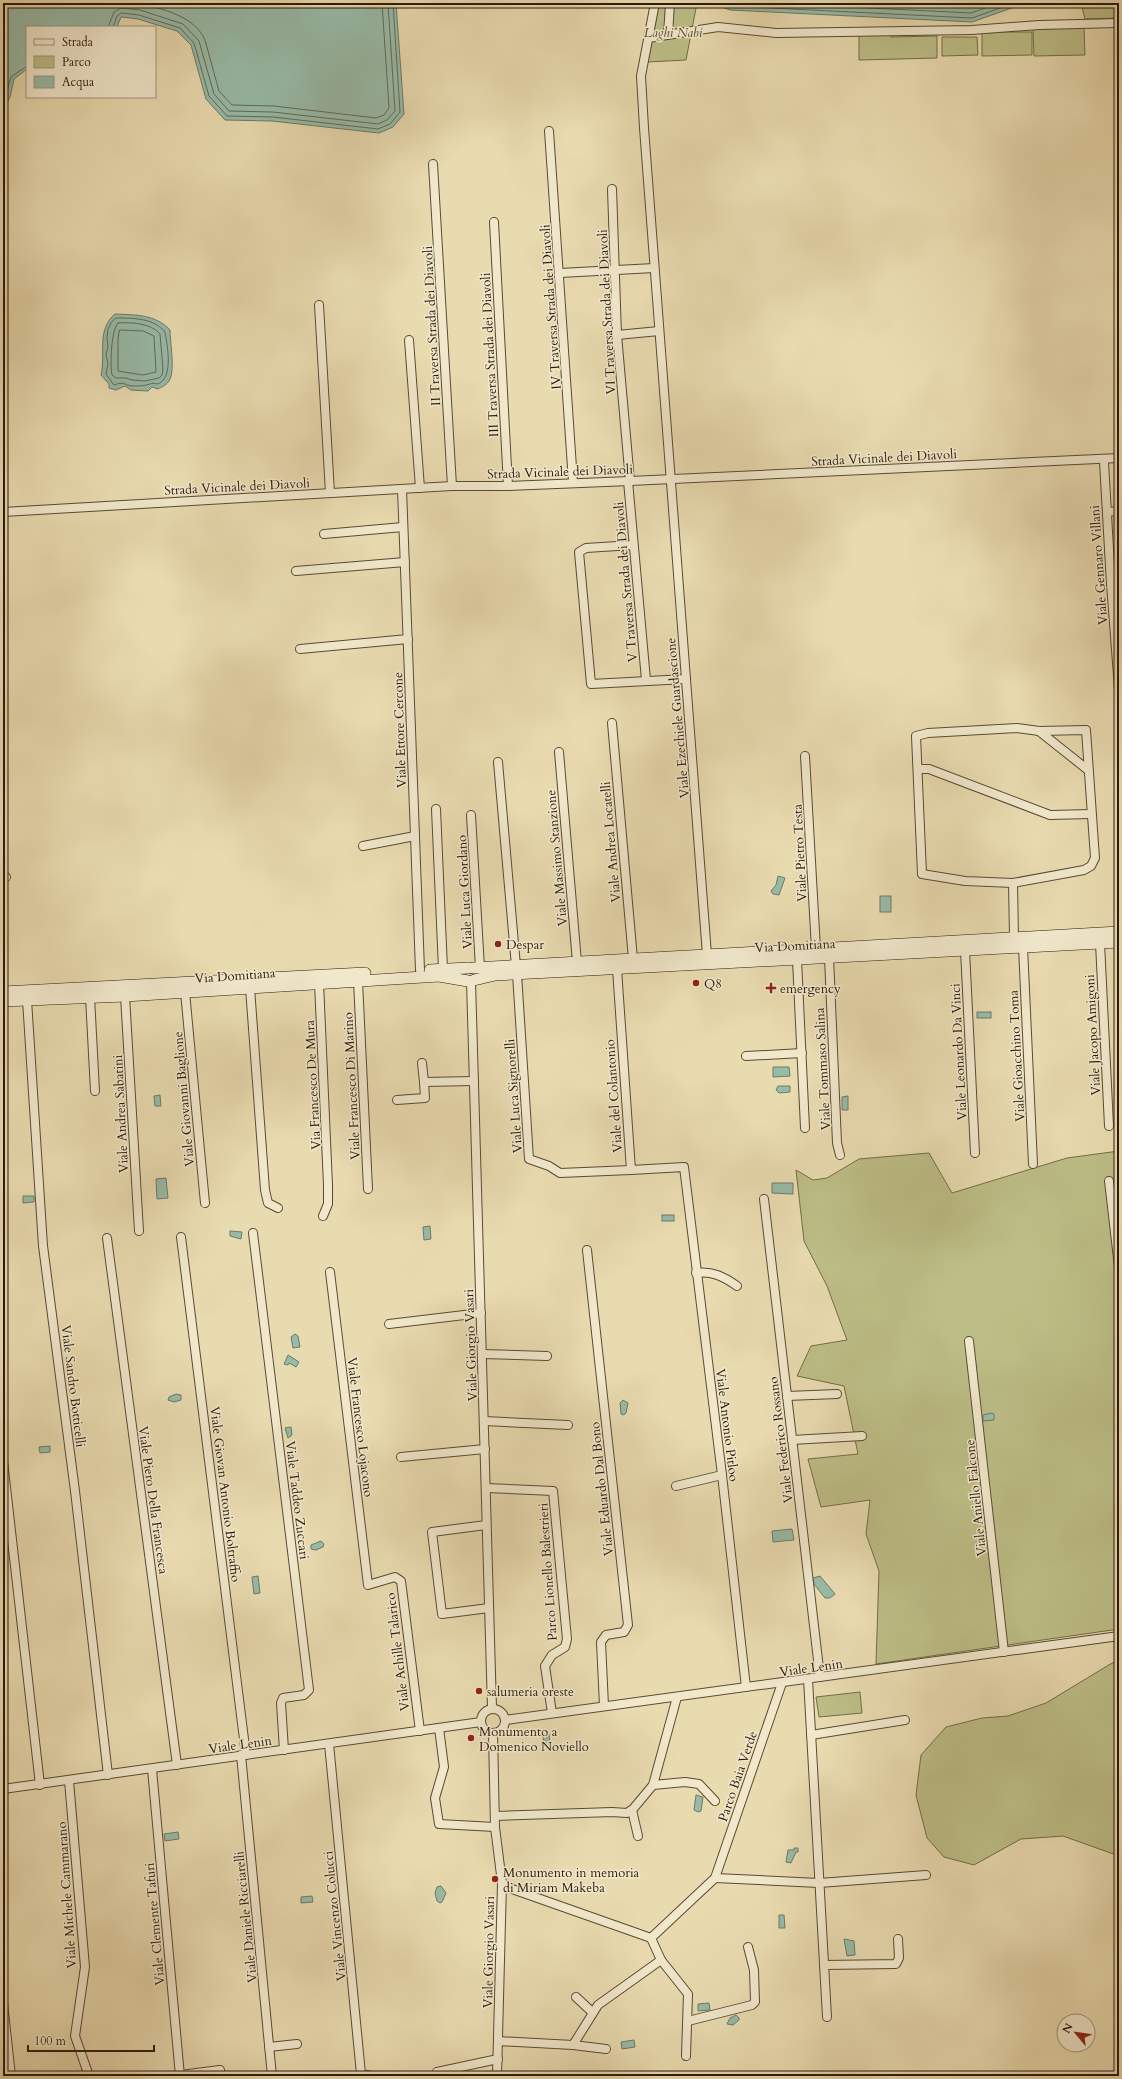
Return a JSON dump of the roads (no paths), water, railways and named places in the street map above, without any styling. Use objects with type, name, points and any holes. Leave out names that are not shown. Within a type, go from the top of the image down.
[{"type":"main road","name":"Via Domitiana","points":[[3,1001],[125,996],[439,976],[471,981],[516,970],[577,962],[1119,932]]},
{"type":"main road","name":"Via Domitiana","points":[[3,992],[443,969],[474,968],[516,970],[617,968],[797,960],[829,957],[1119,942]]},
{"type":"main road","points":[[471,981],[477,973],[474,968]]},
{"type":"street","name":"Viale Ezechiele Guardascione","points":[[655,3],[641,76],[654,268],[707,955]]},
{"type":"street","points":[[668,35],[670,3]]},
{"type":"street","points":[[648,38],[718,27],[776,33],[972,30],[1039,25],[1119,23]]},
{"type":"street","name":"IV Traversa Strada dei Diavoli","points":[[549,131],[560,273],[573,482]]},
{"type":"street","name":"II Traversa Strada dei Diavoli","points":[[433,164],[452,486]]},
{"type":"street","name":"VI Traversa Strada dei Diavoli","points":[[612,189],[617,335],[629,481]]},
{"type":"street","name":"III Traversa Strada dei Diavoli","points":[[494,222],[508,486]]},
{"type":"street","points":[[560,273],[654,268]]},
{"type":"street","points":[[318,305],[330,493]]},
{"type":"street","points":[[617,335],[659,331]]},
{"type":"street","points":[[409,340],[420,488]]},
{"type":"street","name":"Strada Vicinale dei Diavoli","points":[[3,512],[452,486],[508,486],[573,482],[629,481],[1119,458]]},
{"type":"street","name":"Viale Gennaro Villani","points":[[1104,462],[1107,512],[1115,584],[1119,689]]},
{"type":"street","name":"V Traversa Strada dei Diavoli","points":[[629,481],[633,545],[646,680]]},
{"type":"street","name":"Viale Ettore Cercone","points":[[402,489],[420,970]]},
{"type":"street","points":[[1107,512],[1119,511]]},
{"type":"street","points":[[324,534],[403,526]]},
{"type":"street","points":[[633,545],[586,548],[579,552],[591,684],[686,679]]},
{"type":"street","points":[[296,571],[405,562]]},
{"type":"street","points":[[300,649],[408,639]]},
{"type":"street","name":"Viale Andrea Locatelli","points":[[612,723],[633,959]]},
{"type":"street","points":[[1017,728],[1039,730],[1086,730],[1090,814],[1095,858],[1091,866],[1084,870],[1013,883],[965,881],[922,874],[916,736],[920,733],[1017,728]]},
{"type":"street","points":[[1039,730],[1088,770]]},
{"type":"street","name":"Viale Massimo Stanzione","points":[[559,752],[577,962]]},
{"type":"street","name":"Viale Pietro Testa","points":[[805,756],[816,949]]},
{"type":"street","points":[[498,762],[516,970]]},
{"type":"street","points":[[918,769],[929,769],[1050,814],[1090,814]]},
{"type":"street","points":[[436,809],[443,969]]},
{"type":"street","name":"Viale Luca Giordano","points":[[471,815],[474,968]]},
{"type":"street","points":[[363,846],[415,836]]},
{"type":"street","points":[[1013,883],[1014,938]]},
{"type":"street","name":"Viale Jacopo Amigoni","points":[[1100,943],[1109,1126]]},
{"type":"street","name":"Viale Gioacchino Toma","points":[[1023,947],[1033,1164]]},
{"type":"street","name":"Viale Leonardo Da Vinci","points":[[965,950],[975,1153]]},
{"type":"street","name":"Viale Tommaso Salina","points":[[829,957],[837,1143],[840,1155]]},
{"type":"street","points":[[797,960],[805,1128]]},
{"type":"street","name":"Viale del Colantonio","points":[[617,968],[631,1170],[684,1167]]},
{"type":"street","name":"Viale Luca Signorelli","points":[[516,970],[529,1160],[549,1166],[560,1173],[631,1170]]},
{"type":"street","name":"Viale Francesco Di Marino","points":[[358,981],[368,1189]]},
{"type":"street","name":"Viale Giorgio Vasari","points":[[471,981],[492,1708]]},
{"type":"street","name":"Via Francesco De Mura","points":[[319,983],[328,1185],[328,1204],[324,1216]]},
{"type":"street","points":[[250,988],[265,1190],[268,1203],[278,1208]]},
{"type":"street","name":"Viale Giovanni Baglione","points":[[185,992],[205,1203]]},
{"type":"street","name":"Viale Andrea Sabatini","points":[[125,996],[139,1231]]},
{"type":"street","points":[[90,997],[95,1091]]},
{"type":"street","name":"Viale Sandro Botticelli","points":[[27,1000],[43,1246],[75,1491],[108,1775]]},
{"type":"street","points":[[746,1056],[802,1053]]},
{"type":"street","points":[[397,1100],[425,1098],[422,1063]]},
{"type":"street","points":[[424,1082],[474,1081]]},
{"type":"street","name":"Viale Antonio Pitloo","points":[[684,1167],[722,1475],[746,1688]]},
{"type":"street","points":[[1109,1181],[1119,1267]]},
{"type":"street","name":"Viale Federico Rossano","points":[[764,1199],[820,1678]]},
{"type":"street","name":"Viale Taddeo Zuccari","points":[[253,1233],[309,1690],[304,1694],[283,1698],[280,1703],[284,1750]]},
{"type":"street","name":"Viale Giovan Antonio Boltraffio","points":[[181,1237],[243,1755]]},
{"type":"street","name":"Viale Piero Della Francesca","points":[[107,1238],[177,1765]]},
{"type":"street","name":"Viale Eduardo Dal Bono","points":[[587,1250],[628,1627],[624,1632],[606,1634],[601,1642],[604,1706]]},
{"type":"street","name":"Viale Francesco Lojacono","points":[[330,1272],[368,1585]]},
{"type":"street","points":[[696,1273],[708,1272],[725,1278],[737,1286]]},
{"type":"street","points":[[389,1324],[481,1313]]},
{"type":"street","name":"Viale Aniello Falcone","points":[[969,1341],[1004,1652]]},
{"type":"street","points":[[482,1354],[547,1356]]},
{"type":"street","points":[[787,1396],[837,1394]]},
{"type":"street","points":[[484,1421],[568,1425]]},
{"type":"street","points":[[792,1440],[862,1436]]},
{"type":"street","points":[[401,1457],[485,1449]]},
{"type":"street","points":[[3,1461],[40,1785]]},
{"type":"street","points":[[676,1486],[722,1475]]},
{"type":"street","name":"Parco Lionello Balestrieri","points":[[486,1488],[553,1491],[567,1639],[565,1647],[552,1655],[545,1666],[552,1713]]},
{"type":"street","points":[[486,1525],[432,1532],[442,1614],[489,1608]]},
{"type":"street","name":"Viale Achille Talarico","points":[[368,1585],[395,1577],[401,1581],[420,1731]]},
{"type":"street","name":"Viale Lenin","points":[[506,1720],[1119,1636]]},
{"type":"street","points":[[808,1679],[827,2018]]},
{"type":"street","name":"Parco Baia Verde","points":[[651,1938],[715,1878],[782,1683]]},
{"type":"street","points":[[495,1816],[612,1812],[627,1813],[632,1810],[653,1785],[677,1696]]},
{"type":"street","points":[[492,1708],[501,1711],[506,1720],[502,1730],[493,1733],[485,1729],[481,1722],[483,1714],[492,1708]]},
{"type":"street","points":[[810,1735],[905,1720]]},
{"type":"street","name":"Viale Lenin","points":[[3,1789],[69,1781],[481,1722]]},
{"type":"street","points":[[439,1728],[444,1767],[435,1798],[439,1824],[495,1827]]},
{"type":"street","name":"Viale Giorgio Vasari","points":[[493,1733],[495,1827],[502,1883],[497,2076]]},
{"type":"street","name":"Viale Vincenzo Colucci","points":[[329,1744],[361,2074],[372,2076]]},
{"type":"street","name":"Viale Daniele Ricciarelli","points":[[243,1755],[272,2076]]},
{"type":"street","name":"Viale Clemente Tafuri","points":[[152,1769],[180,2076]]},
{"type":"street","name":"Viale Michele Cammarano","points":[[69,1781],[85,1966],[75,2036],[89,2076]]},
{"type":"street","points":[[653,1785],[685,1782],[699,1784],[715,1801]]},
{"type":"street","points":[[632,1810],[638,1836]]},
{"type":"street","points":[[715,1878],[819,1883],[926,1875]]},
{"type":"street","points":[[502,1883],[512,1889],[651,1938],[661,1960],[688,1994],[686,2056]]},
{"type":"street","points":[[824,1965],[896,1964],[899,1958],[898,1939]]},
{"type":"street","points":[[688,2022],[752,2005],[755,2002],[754,1970],[748,1947]]},
{"type":"street","points":[[573,2045],[592,2012],[598,2005],[661,1960]]},
{"type":"street","points":[[576,1997],[592,2012]]},
{"type":"street","points":[[3,2003],[11,2076]]},
{"type":"street","points":[[498,2041],[573,2045],[606,2049]]},
{"type":"street","points":[[269,2047],[297,2044]]},
{"type":"street","points":[[437,2072],[498,2059]]},
{"type":"street","points":[[180,2076],[220,2070]]},
{"type":"water","points":[[3,3],[396,3],[404,114],[393,127],[379,133],[272,121],[225,120],[206,99],[191,45],[177,31],[138,19],[121,17],[117,26],[26,26],[26,70],[14,79],[10,97],[3,110]]},
{"type":"water","points":[[709,3],[1026,3],[972,22],[730,10]]},
{"type":"water","points":[[115,314],[137,315],[151,318],[158,321],[170,330],[172,368],[170,379],[165,385],[158,389],[152,387],[148,391],[131,390],[125,386],[116,390],[109,388],[109,384],[101,375],[103,343],[106,327],[109,320]]},
{"type":"water","points":[[778,876],[785,878],[779,895],[773,894],[771,891],[776,885]]},
{"type":"water","points":[[880,896],[891,896],[891,912],[880,912]]},
{"type":"water","points":[[977,1012],[991,1012],[991,1018],[977,1018]]},
{"type":"water","points":[[773,1067],[789,1067],[790,1076],[773,1077]]},
{"type":"water","points":[[778,1086],[790,1086],[790,1092],[779,1093],[776,1090]]},
{"type":"water","points":[[160,1095],[161,1106],[155,1106],[154,1096]]},
{"type":"water","points":[[848,1096],[848,1110],[842,1110],[842,1097]]},
{"type":"water","points":[[166,1178],[168,1198],[157,1199],[156,1179]]},
{"type":"water","points":[[772,1183],[793,1183],[793,1194],[772,1193]]},
{"type":"water","points":[[23,1196],[34,1196],[34,1202],[23,1203]]},
{"type":"water","points":[[662,1215],[674,1215],[674,1221],[662,1221]]},
{"type":"water","points":[[430,1226],[431,1239],[424,1240],[423,1227]]},
{"type":"water","points":[[230,1231],[242,1232],[241,1239],[230,1236]]},
{"type":"water","points":[[295,1334],[298,1336],[300,1347],[293,1348],[291,1337]]},
{"type":"water","points":[[288,1355],[299,1362],[296,1367],[289,1363],[288,1365],[284,1364]]},
{"type":"water","points":[[176,1394],[181,1395],[181,1400],[174,1402],[168,1400],[169,1397]]},
{"type":"water","points":[[623,1400],[628,1403],[626,1413],[624,1415],[621,1414],[620,1403]]},
{"type":"water","points":[[991,1413],[994,1414],[994,1420],[983,1421],[983,1415]]},
{"type":"water","points":[[291,1427],[292,1435],[288,1438],[285,1428]]},
{"type":"water","points":[[50,1446],[50,1452],[40,1453],[39,1447]]},
{"type":"water","points":[[792,1529],[794,1540],[773,1542],[772,1531]]},
{"type":"water","points":[[321,1541],[324,1544],[323,1547],[316,1550],[311,1549],[311,1545]]},
{"type":"water","points":[[258,1576],[260,1593],[254,1594],[252,1577]]},
{"type":"water","points":[[820,1576],[835,1594],[830,1598],[825,1598],[814,1584],[813,1578]]},
{"type":"water","points":[[549,1734],[550,1746],[544,1746],[543,1735]]},
{"type":"water","points":[[696,1795],[703,1797],[701,1811],[698,1812],[694,1810]]},
{"type":"water","points":[[178,1832],[179,1839],[165,1841],[164,1834]]},
{"type":"water","points":[[794,1848],[798,1848],[798,1852],[796,1852],[791,1863],[786,1862],[788,1850],[794,1850]]},
{"type":"water","points":[[441,1886],[446,1893],[442,1902],[440,1903],[437,1901],[435,1893],[437,1887]]},
{"type":"water","points":[[312,1896],[313,1902],[301,1903],[301,1897]]},
{"type":"water","points":[[779,1915],[784,1915],[785,1928],[779,1928]]},
{"type":"water","points":[[844,1939],[854,1941],[855,1955],[847,1956]]},
{"type":"water","points":[[709,2003],[710,2010],[698,2011],[698,2004]]},
{"type":"water","points":[[736,2015],[739,2020],[733,2025],[727,2024],[730,2018]]},
{"type":"water","points":[[634,2040],[635,2047],[622,2049],[621,2042]]},
{"type":"place","name":"Despar","points":[[498,944]]},
{"type":"place","name":"Q8","points":[[696,983]]},
{"type":"place","name":"emergency","points":[[771,988]]},
{"type":"place","name":"salumeria oreste","points":[[479,1691]]},
{"type":"place","name":"Monumento a Domenico Noviello","points":[[471,1738]]},
{"type":"place","name":"Monumento in memoria di Miriam Makeba","points":[[495,1879]]},
{"type":"park label","name":"Laghi Nabi","points":[[673,32]]}]
